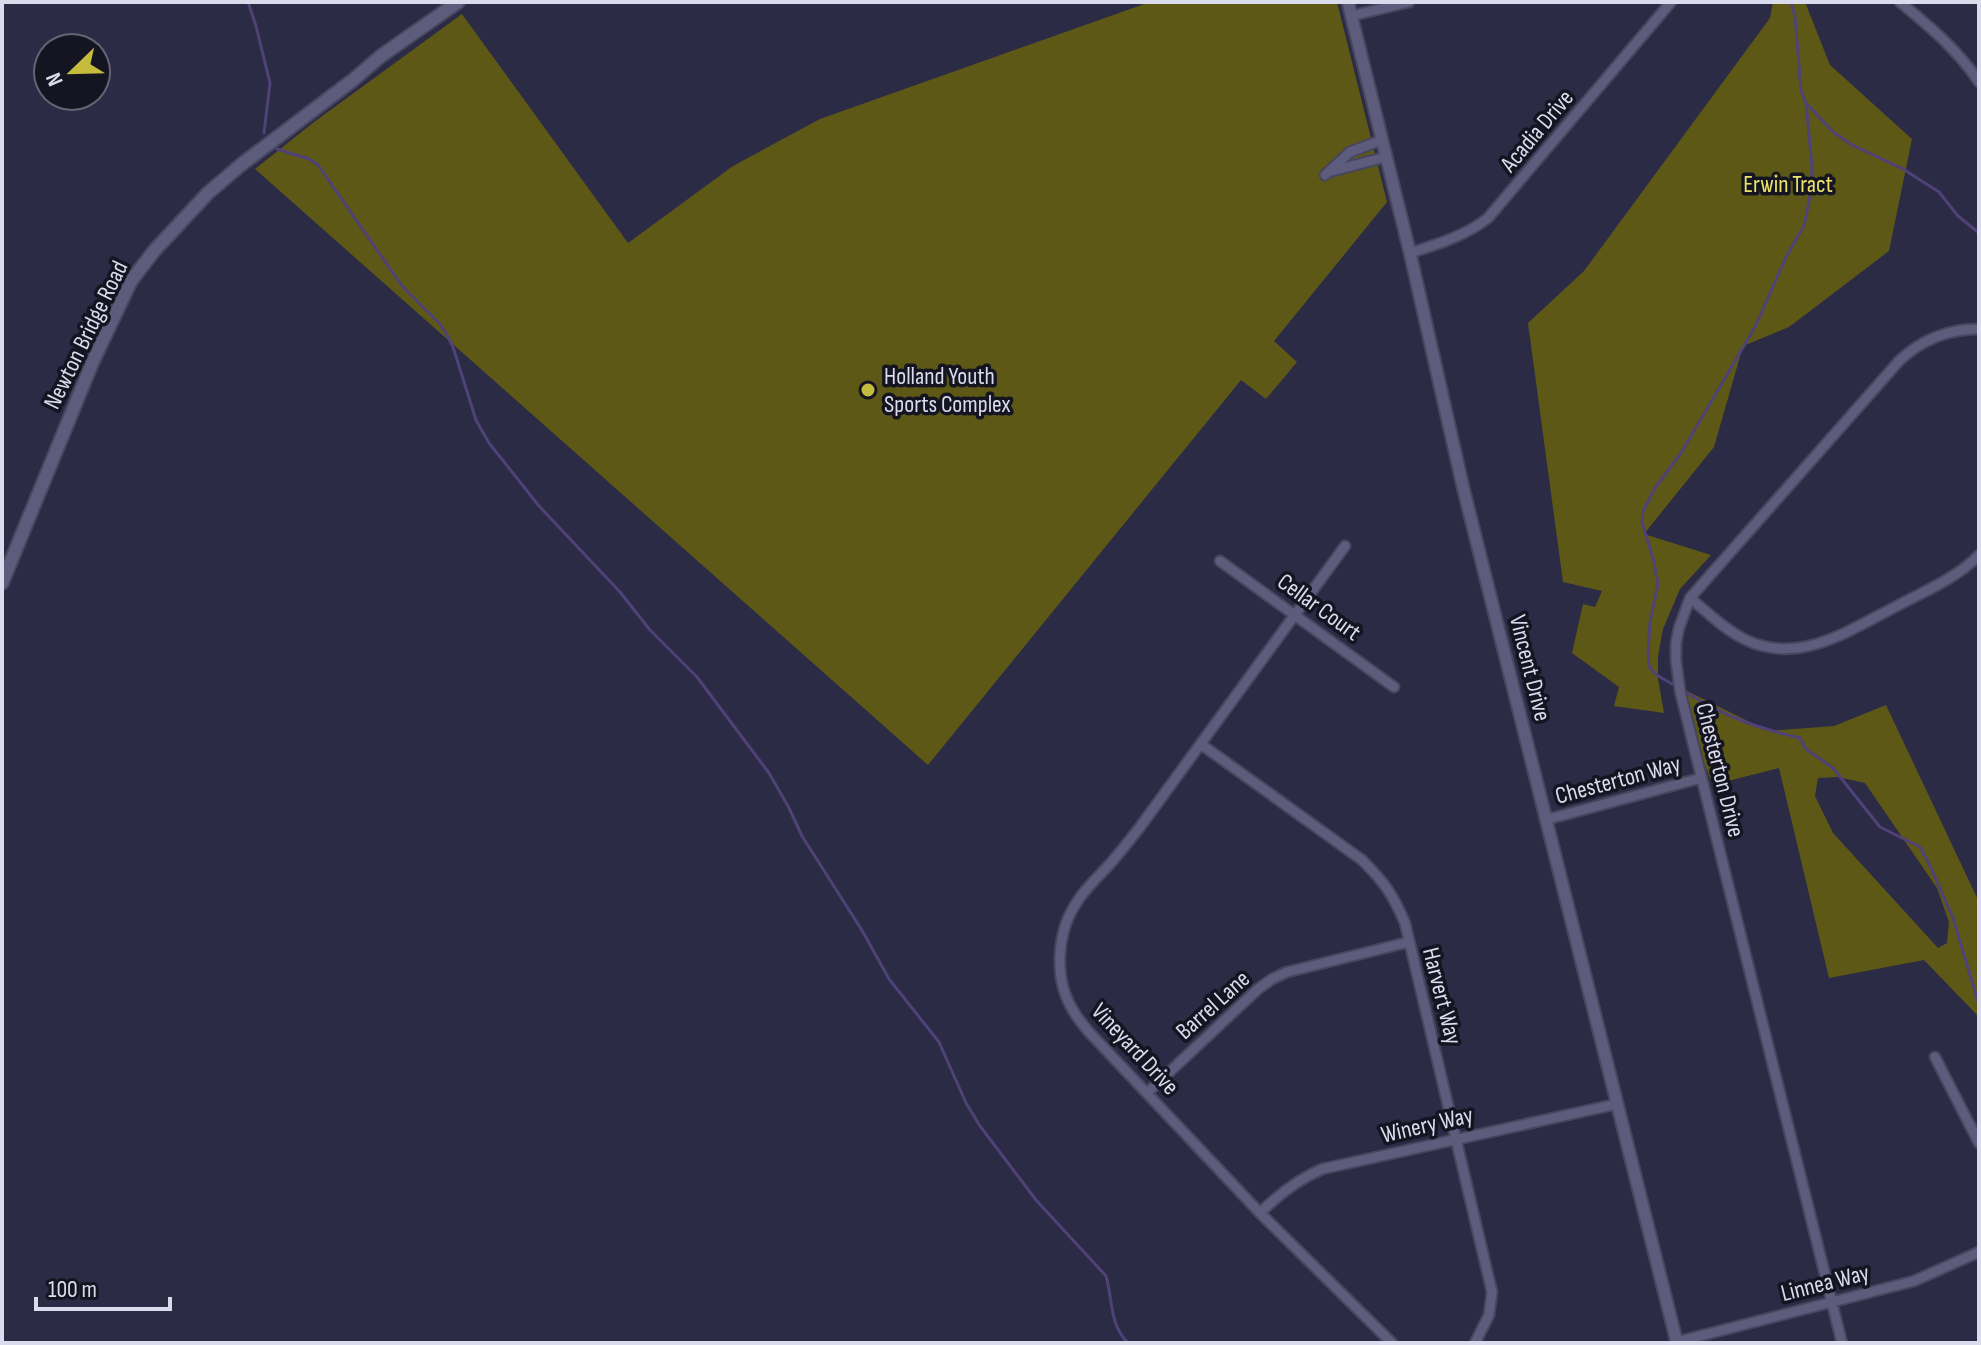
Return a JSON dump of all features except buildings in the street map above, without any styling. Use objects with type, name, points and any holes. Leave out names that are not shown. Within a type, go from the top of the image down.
[{"type":"main road","name":"Newton Bridge Road","points":[[2,583],[93,361],[131,281],[154,251],[208,193],[242,164],[381,56],[458,2]]},
{"type":"street","name":"Vincent Drive","points":[[1348,2],[1410,253],[1463,487],[1677,1342]]},
{"type":"street","points":[[1351,16],[1409,2]]},
{"type":"street","name":"Acadia Drive","points":[[1410,253],[1450,240],[1488,218],[1671,2]]},
{"type":"street","points":[[1900,2],[1952,48],[1979,82]]},
{"type":"street","points":[[1382,140],[1350,152],[1325,175],[1386,157]]},
{"type":"street","name":"Chesterton Drive","points":[[1842,1343],[1680,691],[1676,661],[1679,628],[1690,598],[1912,349],[1939,336],[1979,329]]},
{"type":"street","name":"Vineyard Drive","points":[[1345,546],[1202,745],[1120,853],[1080,897],[1069,918],[1061,945],[1060,971],[1062,986],[1073,1011],[1089,1032],[1260,1213],[1392,1343]]},
{"type":"street","points":[[1690,598],[1724,627],[1745,640],[1771,648],[1806,647],[1831,640],[1931,588],[1979,555]]},
{"type":"street","name":"Cellar Court","points":[[1220,561],[1394,687]]},
{"type":"street","name":"Harvert Way","points":[[1202,745],[1362,860],[1385,883],[1395,901],[1405,923],[1492,1292],[1489,1315],[1475,1343]]},
{"type":"street","name":"Chesterton Way","points":[[1545,820],[1701,778]]},
{"type":"street","name":"Barrel Lane","points":[[1147,1093],[1272,979],[1287,972],[1409,942]]},
{"type":"street","points":[[1935,1057],[1979,1143]]},
{"type":"street","name":"Winery Way","points":[[1260,1213],[1302,1177],[1322,1169],[1617,1104]]},
{"type":"street","name":"Linnea Way","points":[[1677,1342],[1914,1281],[1979,1252]]},
{"type":"green space","name":"Holland Youth Sports Complex","points":[[1150,2],[1337,2],[1387,202],[1274,341],[1297,362],[1266,399],[1241,380],[928,765],[255,169],[462,14],[628,243],[733,166],[820,119]]},
{"type":"green space","name":"Erwin Tract","points":[[1773,2],[1805,2],[1830,65],[1912,139],[1889,251],[1789,327],[1743,346],[1714,447],[1644,534],[1711,555],[1680,589],[1663,629],[1658,679],[1664,713],[1614,706],[1619,687],[1572,653],[1583,604],[1595,607],[1602,591],[1563,582],[1528,323],[1584,271],[1770,18]]},
{"type":"green space","points":[[1685,690],[1768,731],[1834,726],[1886,705],[1979,902],[1979,1017],[1924,960],[1829,978],[1779,768],[1720,783],[1715,790],[1704,763]],"holes":[[[1838,777],[1865,783],[1937,888],[1949,922],[1947,943],[1938,948],[1833,833],[1815,796],[1818,778]]]},
{"type":"waterway","points":[[248,2],[270,83],[264,133]]},
{"type":"waterway","points":[[1672,684],[1655,674],[1649,666],[1650,622],[1658,584],[1642,522],[1643,511],[1755,327],[1787,255],[1804,226],[1812,167],[1791,2]]},
{"type":"waterway","points":[[1806,103],[1833,132],[1852,145],[1903,169],[1939,192],[1958,216],[1979,233]]},
{"type":"waterway","points":[[277,149],[318,165],[402,286],[447,335],[476,420],[489,443],[539,506],[620,592],[650,630],[697,677],[769,773],[802,836],[889,979],[939,1042],[966,1103],[980,1126],[1036,1200],[1106,1276],[1115,1320],[1128,1343]]},
{"type":"waterway","points":[[1687,693],[1742,721],[1800,738],[1806,749],[1833,768],[1880,827],[1920,847],[1953,918],[1979,1005]]},
{"type":"place","name":"Holland Youth Sports Complex","points":[[868,390]]}]
